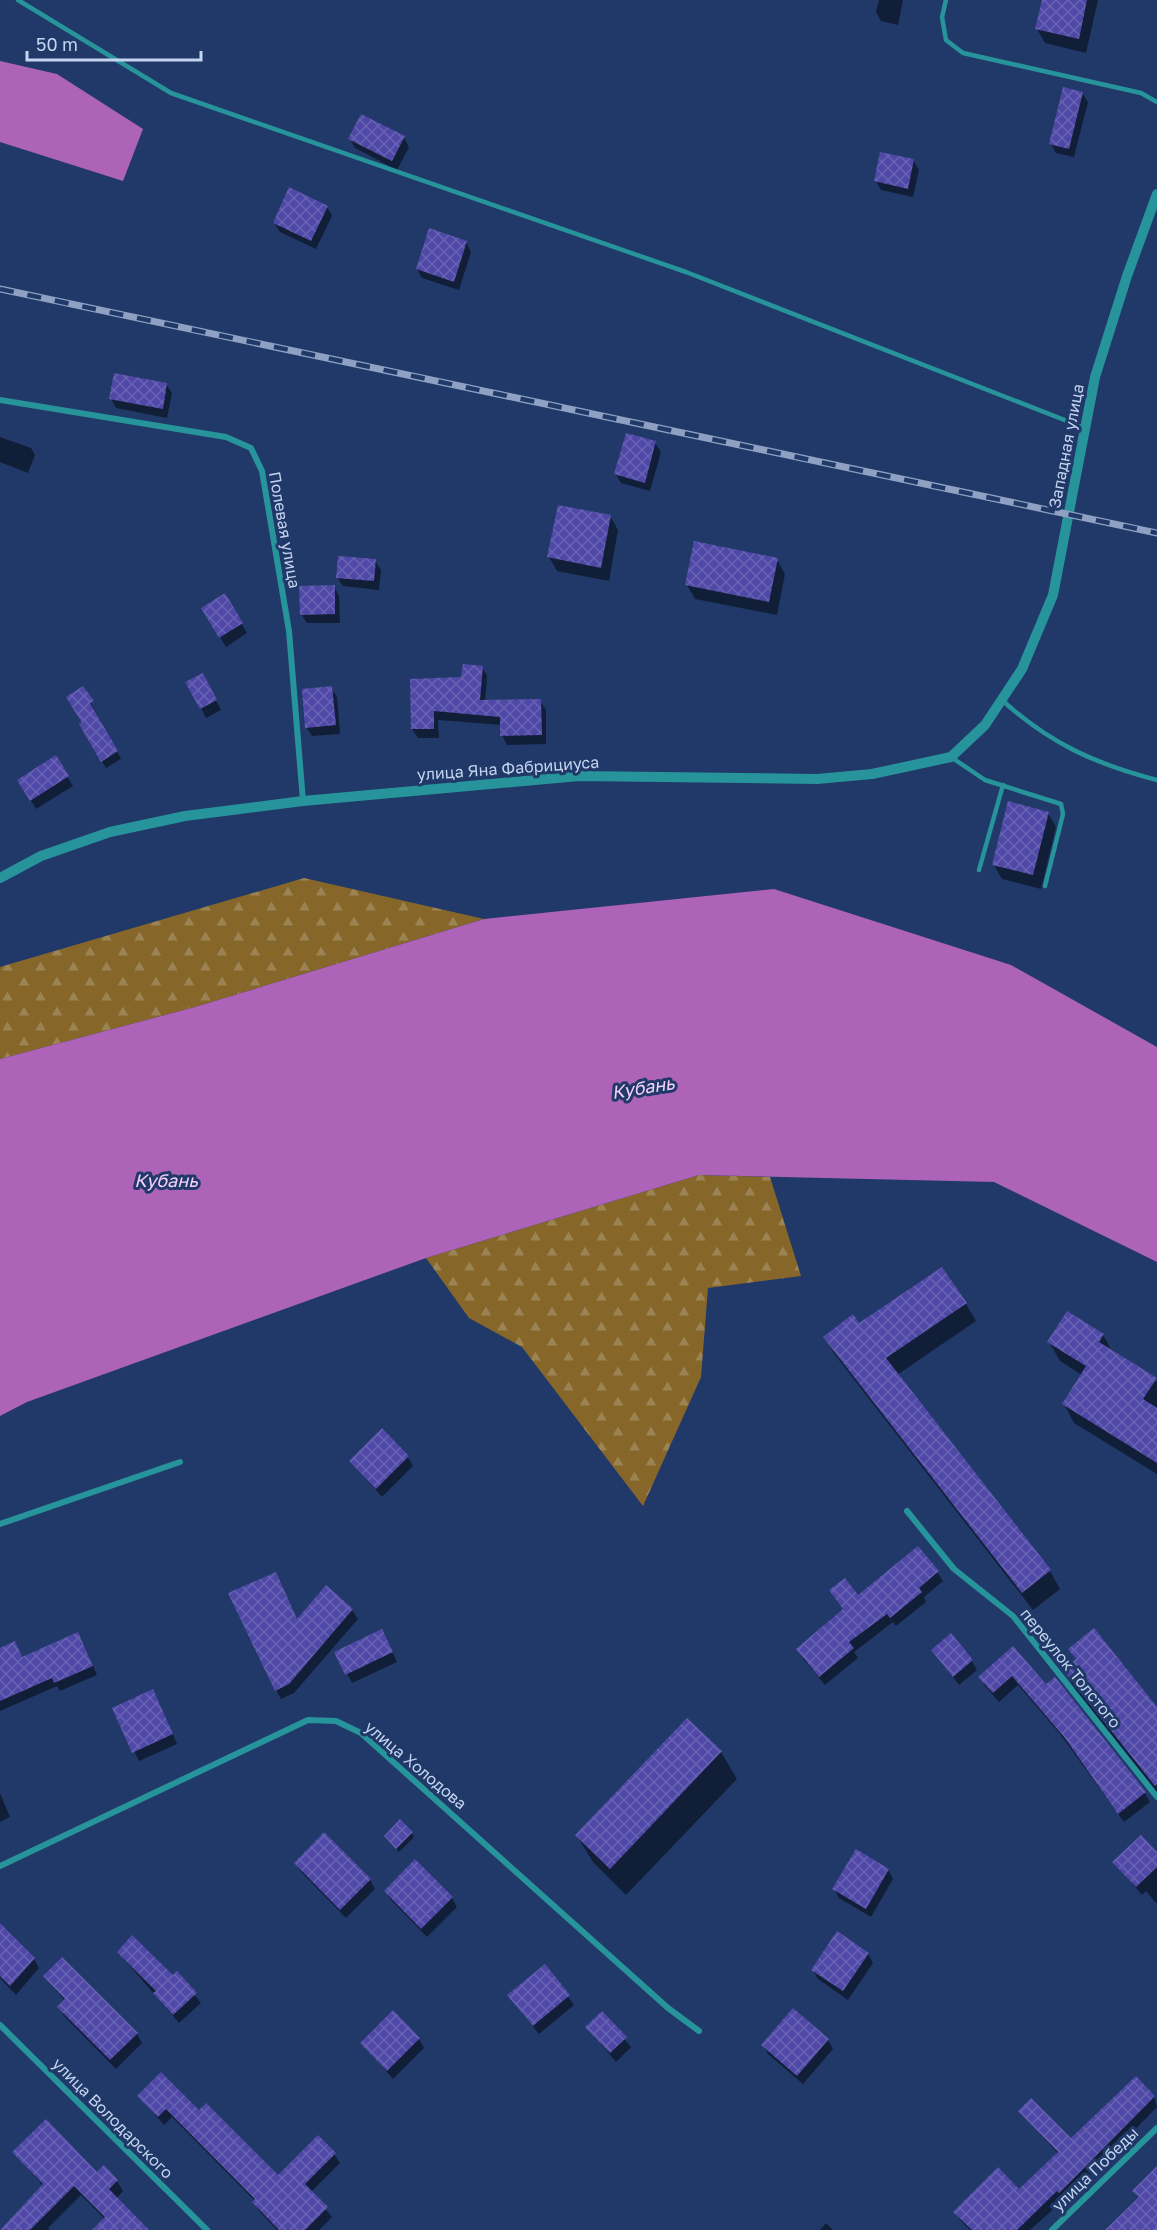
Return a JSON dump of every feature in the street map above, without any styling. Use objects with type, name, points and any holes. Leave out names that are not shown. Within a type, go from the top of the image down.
[{"type":"street","name":"Западная улица","points":[[1002,700],[1022,669],[1053,595],[1095,377],[1127,276],[1157,194]]},
{"type":"street","name":"Полевая улица","points":[[0,400],[226,437],[250,448],[262,471],[288,631],[303,801]]},
{"type":"street","points":[[951,757],[985,725],[1002,700]]},
{"type":"street","name":"улица Яна Фабрициуса","points":[[0,878],[42,856],[110,832],[185,816],[303,801],[579,776],[817,778],[872,774],[951,757]]},
{"type":"street","points":[[0,1524],[14,1517],[180,1462]]},
{"type":"street","name":"переулок Толстого","points":[[907,1511],[954,1569],[1014,1616],[1157,1797]]},
{"type":"street","name":"улица Холодова","points":[[0,1866],[308,1720],[336,1721],[361,1733],[668,2008],[699,2031]]},
{"type":"street","name":"улица Володарского","points":[[0,2025],[207,2230]]},
{"type":"street","name":"улица Победы","points":[[1052,2230],[1157,2127]]},
{"type":"lane","points":[[18,0],[171,93],[686,272],[1085,428]]},
{"type":"lane","points":[[946,0],[942,17],[946,40],[963,52],[1142,93],[1157,102]]},
{"type":"lane","points":[[1002,700],[1031,726],[1065,747],[1110,768],[1157,780]]},
{"type":"lane","points":[[951,757],[985,780],[1061,804],[1063,814],[1045,886]]},
{"type":"lane","points":[[979,870],[1003,785]]},
{"type":"green space","points":[[304,878],[484,919],[195,1007],[0,1059],[0,967]]},
{"type":"green space","points":[[699,1175],[770,1177],[801,1276],[708,1288],[701,1377],[643,1506],[522,1347],[469,1318],[426,1258]]},
{"type":"water","points":[[0,61],[57,74],[143,129],[123,181],[0,142]]},
{"type":"water","name":"Кубань","points":[[774,889],[1011,965],[1157,1047],[1157,1262],[994,1182],[699,1175],[426,1258],[27,1402],[0,1416],[0,1059],[195,1007],[484,919]]},
{"type":"building","points":[[1042,0],[1087,0],[1079,39],[1035,29]]},
{"type":"building","points":[[1063,87],[1083,92],[1069,149],[1049,144]]},
{"type":"building","points":[[361,114],[405,136],[392,161],[348,139]]},
{"type":"building","points":[[880,152],[914,159],[908,189],[874,181]]},
{"type":"building","points":[[289,187],[328,206],[311,241],[273,223]]},
{"type":"building","points":[[429,228],[467,241],[454,282],[416,269]]},
{"type":"building","points":[[114,373],[167,383],[163,409],[109,399]]},
{"type":"building","points":[[626,433],[656,441],[645,483],[614,474]]},
{"type":"building","points":[[558,505],[611,515],[601,568],[547,557]]},
{"type":"building","points":[[694,541],[778,558],[769,602],[685,585]]},
{"type":"building","points":[[338,556],[376,559],[374,581],[336,578]]},
{"type":"building","points":[[335,585],[335,614],[300,615],[299,586]]},
{"type":"building","points":[[225,593],[243,623],[219,638],[201,608]]},
{"type":"building","points":[[463,664],[483,666],[480,700],[541,699],[542,735],[500,736],[500,717],[434,711],[434,729],[411,729],[410,679],[461,677]]},
{"type":"building","points":[[203,673],[217,700],[200,709],[185,682]]},
{"type":"building","points":[[83,686],[94,701],[90,703],[118,751],[101,762],[66,697]]},
{"type":"building","points":[[332,686],[336,725],[305,728],[302,689]]},
{"type":"building","points":[[56,755],[69,776],[30,801],[17,780]]},
{"type":"building","points":[[1008,801],[1049,812],[1033,875],[992,865]]},
{"type":"building","points":[[942,1267],[967,1303],[886,1358],[1051,1570],[1022,1593],[823,1337],[853,1314],[859,1323]]},
{"type":"building","points":[[1067,1311],[1104,1334],[1099,1342],[1157,1378],[1143,1399],[1157,1408],[1157,1463],[1062,1404],[1086,1366],[1047,1342]]},
{"type":"building","points":[[382,1428],[409,1456],[376,1489],[349,1461]]},
{"type":"building","points":[[918,1546],[939,1571],[919,1588],[922,1592],[890,1618],[887,1614],[849,1642],[854,1648],[819,1677],[796,1649],[843,1609],[829,1590],[845,1578],[858,1595]]},
{"type":"building","points":[[276,1572],[297,1619],[326,1585],[353,1609],[289,1684],[275,1691],[228,1593]]},
{"type":"building","points":[[1094,1628],[1157,1707],[1157,1784],[1155,1786],[1063,1670],[1076,1659],[1068,1649]]},
{"type":"building","points":[[382,1629],[393,1652],[345,1675],[334,1652]]},
{"type":"building","points":[[78,1632],[93,1666],[54,1683],[52,1678],[0,1701],[0,1648],[15,1641],[22,1657]]},
{"type":"building","points":[[951,1633],[973,1660],[953,1677],[931,1650]]},
{"type":"building","points":[[1013,1646],[1046,1684],[1055,1677],[1146,1792],[1118,1814],[1065,1738],[1012,1676],[993,1693],[978,1677]]},
{"type":"building","points":[[153,1689],[173,1734],[132,1753],[112,1708]]},
{"type":"building","points":[[687,1718],[722,1751],[610,1869],[575,1835]]},
{"type":"building","points":[[400,1819],[413,1832],[396,1849],[384,1836]]},
{"type":"building","points":[[324,1832],[371,1879],[340,1910],[294,1863]]},
{"type":"building","points":[[1141,1835],[1157,1852],[1157,1867],[1136,1887],[1112,1862]]},
{"type":"building","points":[[856,1849],[889,1869],[866,1909],[832,1889]]},
{"type":"building","points":[[415,1859],[453,1897],[421,1929],[384,1891]]},
{"type":"building","points":[[0,1923],[35,1958],[10,1986],[0,1976]]},
{"type":"building","points":[[837,1931],[869,1953],[843,1991],[811,1970]]},
{"type":"building","points":[[132,1935],[173,1975],[177,1971],[197,1993],[173,2015],[153,1993],[156,1991],[117,1952]]},
{"type":"building","points":[[62,1957],[138,2033],[110,2060],[57,2007],[65,1999],[43,1976]]},
{"type":"building","points":[[545,1964],[570,1995],[533,2026],[507,1995]]},
{"type":"building","points":[[793,2008],[829,2039],[797,2076],[761,2045]]},
{"type":"building","points":[[393,2010],[420,2038],[387,2071],[360,2043]]},
{"type":"building","points":[[602,2011],[627,2037],[610,2053],[585,2027]]},
{"type":"building","points":[[161,2072],[199,2110],[206,2103],[278,2175],[318,2135],[336,2153],[305,2184],[328,2207],[305,2230],[279,2230],[252,2202],[255,2199],[166,2109],[158,2117],[137,2096]]},
{"type":"building","points":[[1136,2076],[1155,2096],[1059,2193],[1057,2191],[1017,2230],[972,2230],[953,2212],[998,2167],[1019,2189],[1058,2152],[1018,2111],[1031,2098],[1071,2138]]},
{"type":"building","points":[[46,2119],[97,2172],[104,2165],[118,2180],[109,2189],[149,2230],[92,2230],[105,2217],[74,2186],[30,2230],[0,2230],[43,2184],[12,2152]]},
{"type":"building","points":[[1157,2166],[1157,2230],[1105,2230],[1139,2197],[1132,2191]]},
{"type":"railway","points":[[0,289],[1157,533]]}]
